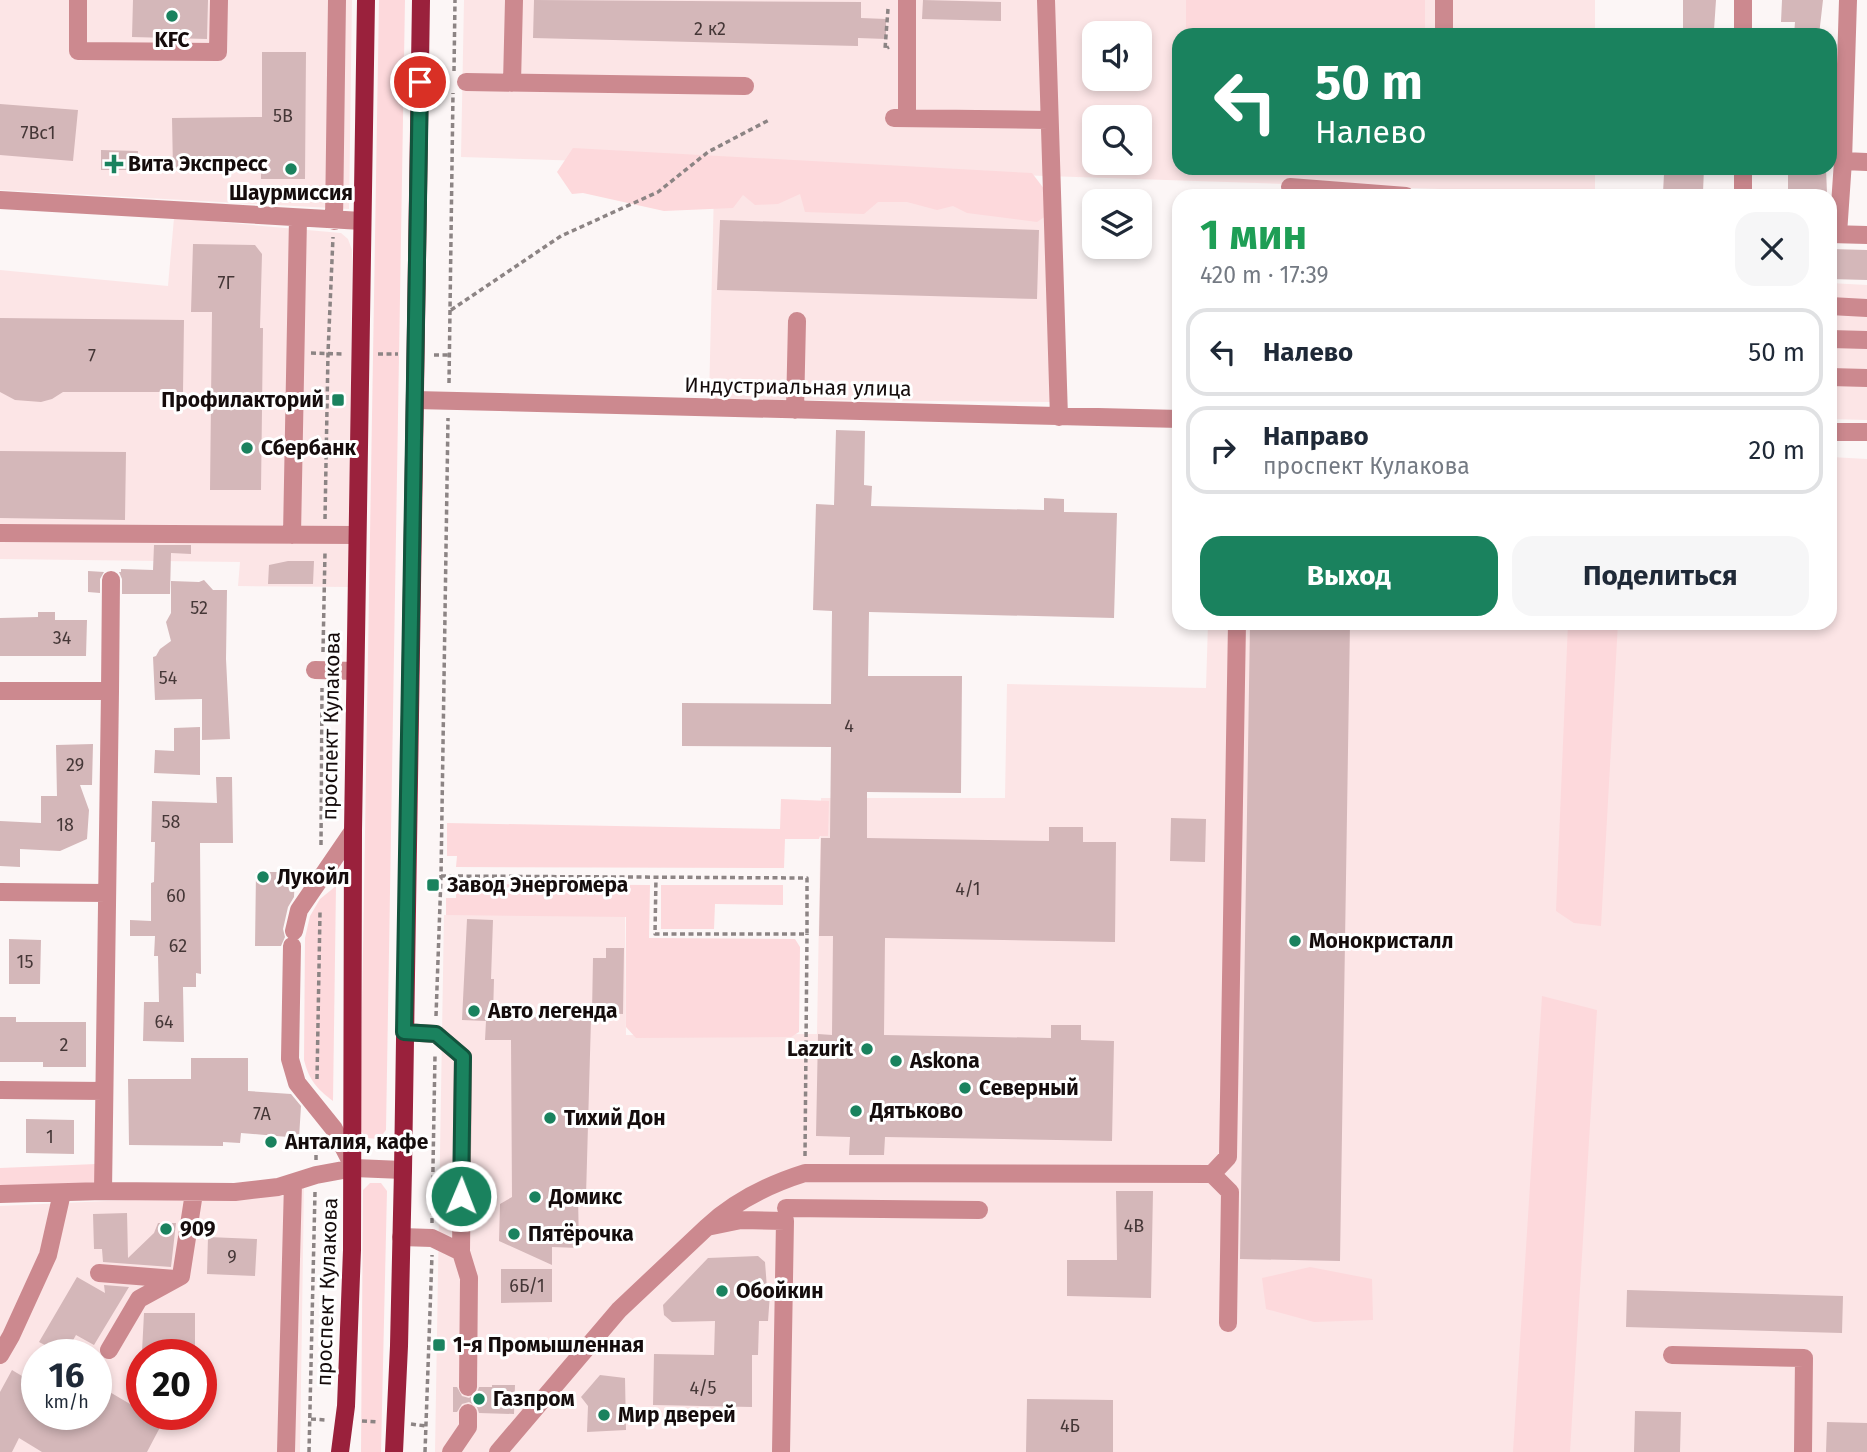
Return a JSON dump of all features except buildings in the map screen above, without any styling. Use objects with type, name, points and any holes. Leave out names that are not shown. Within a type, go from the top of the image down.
[{"type":"main road","name":"проспект Кулакова","points":[[340,1452],[345,1420],[354,1168],[353,831],[366,0]]},
{"type":"main road","points":[[394,1452],[403,1170],[421,0]]},
{"type":"street","points":[[78,0],[78,51],[218,52],[219,0]]},
{"type":"street","points":[[334,221],[337,0]]},
{"type":"street","points":[[512,83],[514,0]]},
{"type":"street","points":[[907,0],[900,118],[1048,120]]},
{"type":"street","points":[[1046,0],[1059,417]]},
{"type":"street","points":[[1444,0],[1444,28]]},
{"type":"street","points":[[1743,28],[1744,0]]},
{"type":"street","points":[[1837,210],[1843,161],[1847,0]]},
{"type":"street","points":[[466,82],[745,86]]},
{"type":"street","points":[[1843,161],[1867,162]]},
{"type":"street","points":[[1290,187],[1316,189]]},
{"type":"street","points":[[0,200],[362,221]]},
{"type":"street","points":[[292,535],[298,218]]},
{"type":"street","points":[[1837,234],[1867,235]]},
{"type":"street","points":[[1837,306],[1867,308]]},
{"type":"street","points":[[795,410],[797,321]]},
{"type":"street","points":[[1837,339],[1867,340]]},
{"type":"street","points":[[1837,377],[1867,378]]},
{"type":"street","name":"Индустриальная улица","points":[[415,400],[1172,419]]},
{"type":"street","points":[[1837,432],[1867,432]]},
{"type":"street","points":[[0,533],[357,535]]},
{"type":"street","points":[[103,1191],[111,580]]},
{"type":"street","points":[[1212,1174],[1228,1157],[1237,630]]},
{"type":"street","points":[[318,670],[355,671]]},
{"type":"street","points":[[0,691],[110,691]]},
{"type":"street","points":[[353,831],[299,910],[293,939],[290,1059],[297,1083],[334,1129],[354,1168]]},
{"type":"street","points":[[0,892],[107,892]]},
{"type":"street","points":[[404,1032],[436,1034],[463,1057],[461,1252],[470,1278],[468,1387]]},
{"type":"street","points":[[0,1090],[104,1091]]},
{"type":"street","points":[[0,1194],[103,1191],[235,1192],[293,1184],[316,1175],[354,1168],[403,1170]]},
{"type":"street","points":[[498,1452],[619,1310],[718,1216],[796,1176],[1212,1174],[1230,1192],[1228,1323]]},
{"type":"street","points":[[781,1452],[786,1214],[796,1176]]},
{"type":"street","points":[[286,1452],[293,1184]]},
{"type":"street","points":[[0,1355],[48,1255],[62,1193]]},
{"type":"street","points":[[112,1345],[139,1298],[181,1276],[194,1193]]},
{"type":"street","points":[[707,1227],[786,1214],[979,1210]]},
{"type":"street","points":[[401,1237],[432,1238],[461,1252]]},
{"type":"street","points":[[99,1273],[175,1279]]},
{"type":"street","points":[[1672,1355],[1804,1358],[1803,1452]]},
{"type":"street","points":[[451,1452],[468,1427],[468,1413]]},
{"type":"path","points":[[425,1452],[441,876],[455,0]]},
{"type":"path","points":[[450,310],[561,236],[658,192],[708,152],[769,120]]},
{"type":"path","points":[[309,1452],[320,877],[318,670],[325,535],[328,353],[334,221]]},
{"type":"path","points":[[441,876],[807,878],[796,1176]]},
{"type":"path","points":[[656,877],[655,934],[807,934]]},
{"type":"path","points":[[311,1419],[426,1426]]},
{"type":"shaded area","points":[[0,0],[352,0],[349,209],[0,190]]},
{"type":"shaded area","points":[[379,0],[405,0],[386,1130],[379,1139],[367,1138],[360,1130]]},
{"type":"shaded area","points":[[464,0],[1595,0],[1595,28],[1172,28],[1172,175],[1595,175],[1595,189],[1442,189],[461,157]]},
{"type":"shaded area","points":[[1186,0],[1425,0],[1425,28],[1186,28]]},
{"type":"shaded area","points":[[573,148],[1032,173],[1048,194],[1049,214],[1037,222],[967,213],[953,206],[937,210],[907,202],[878,202],[864,214],[805,212],[800,194],[778,204],[755,205],[743,195],[733,208],[664,211],[583,193],[572,194],[557,172]]},
{"type":"shaded area","points":[[714,189],[1043,197],[1053,402],[709,399]]},
{"type":"shaded area","points":[[174,218],[341,233],[348,239],[352,250],[349,587],[238,586],[240,562],[0,559],[0,270],[168,286]]},
{"type":"shaded area","points":[[1837,283],[1867,285],[1867,420],[1837,419]]},
{"type":"shaded area","points":[[1837,457],[1867,459],[1867,1452],[435,1452],[444,915],[625,915],[626,1035],[817,1034],[821,798],[1005,798],[1007,684],[1206,688],[1208,630],[1837,630]]},
{"type":"shaded area","points":[[1568,630],[1618,630],[1601,926],[1574,923],[1556,911]]},
{"type":"shaded area","points":[[781,799],[829,801],[828,836],[820,836],[819,839],[785,839],[784,868],[456,867],[457,856],[447,856],[447,823],[780,829]]},
{"type":"shaded area","points":[[456,884],[650,885],[649,938],[795,939],[800,947],[799,1032],[791,1037],[636,1038],[626,1027],[626,917],[446,915],[446,898],[456,898]]},
{"type":"shaded area","points":[[661,885],[783,885],[783,905],[715,904],[714,929],[661,929]]},
{"type":"shaded area","points":[[336,886],[333,1101],[314,1084],[304,1060],[305,938],[310,916],[320,899]]},
{"type":"shaded area","points":[[1542,996],[1597,1010],[1570,1452],[1513,1452]]},
{"type":"shaded area","points":[[96,1164],[96,1183],[0,1186],[0,1168]]},
{"type":"shaded area","points":[[370,1183],[381,1183],[387,1191],[381,1452],[361,1452],[363,1190]]},
{"type":"shaded area","points":[[304,1185],[300,1452],[0,1452],[0,1206],[234,1195]]},
{"type":"shaded area","points":[[1310,1267],[1372,1279],[1373,1320],[1314,1322],[1266,1309],[1262,1278]]},
{"type":"place","name":"KFC","points":[[172,16]]},
{"type":"place","name":"Вита Экспресс","points":[[114,164]]},
{"type":"place","name":"Шаурмиссия","points":[[291,169]]},
{"type":"place","name":"Профилакторий","points":[[338,400]]},
{"type":"place","name":"Сбербанк","points":[[247,448]]},
{"type":"place","name":"Лукойл","points":[[263,877]]},
{"type":"place","name":"Завод Энергомера","points":[[433,885]]},
{"type":"place","name":"Монокристалл","points":[[1295,941]]},
{"type":"place","name":"Авто легенда","points":[[474,1011]]},
{"type":"place","name":"Lazurit","points":[[867,1049]]},
{"type":"place","name":"Askona","points":[[896,1061]]},
{"type":"place","name":"Северный","points":[[965,1088]]},
{"type":"place","name":"Дятьково","points":[[856,1111]]},
{"type":"place","name":"Тихий Дон","points":[[550,1118]]},
{"type":"place","name":"Анталия, кафе","points":[[271,1142]]},
{"type":"place","name":"Домикс","points":[[535,1197]]},
{"type":"place","name":"909","points":[[166,1229]]},
{"type":"place","name":"Пятёрочка","points":[[514,1234]]},
{"type":"place","name":"Обойкин","points":[[722,1291]]},
{"type":"place","name":"1-я Промышленная","points":[[439,1345]]},
{"type":"place","name":"Газпром","points":[[479,1399]]},
{"type":"place","name":"Мир дверей","points":[[604,1415]]},
{"type":"route","points":[[420,82],[404,1032],[436,1034],[463,1057],[461,1196]]}]
